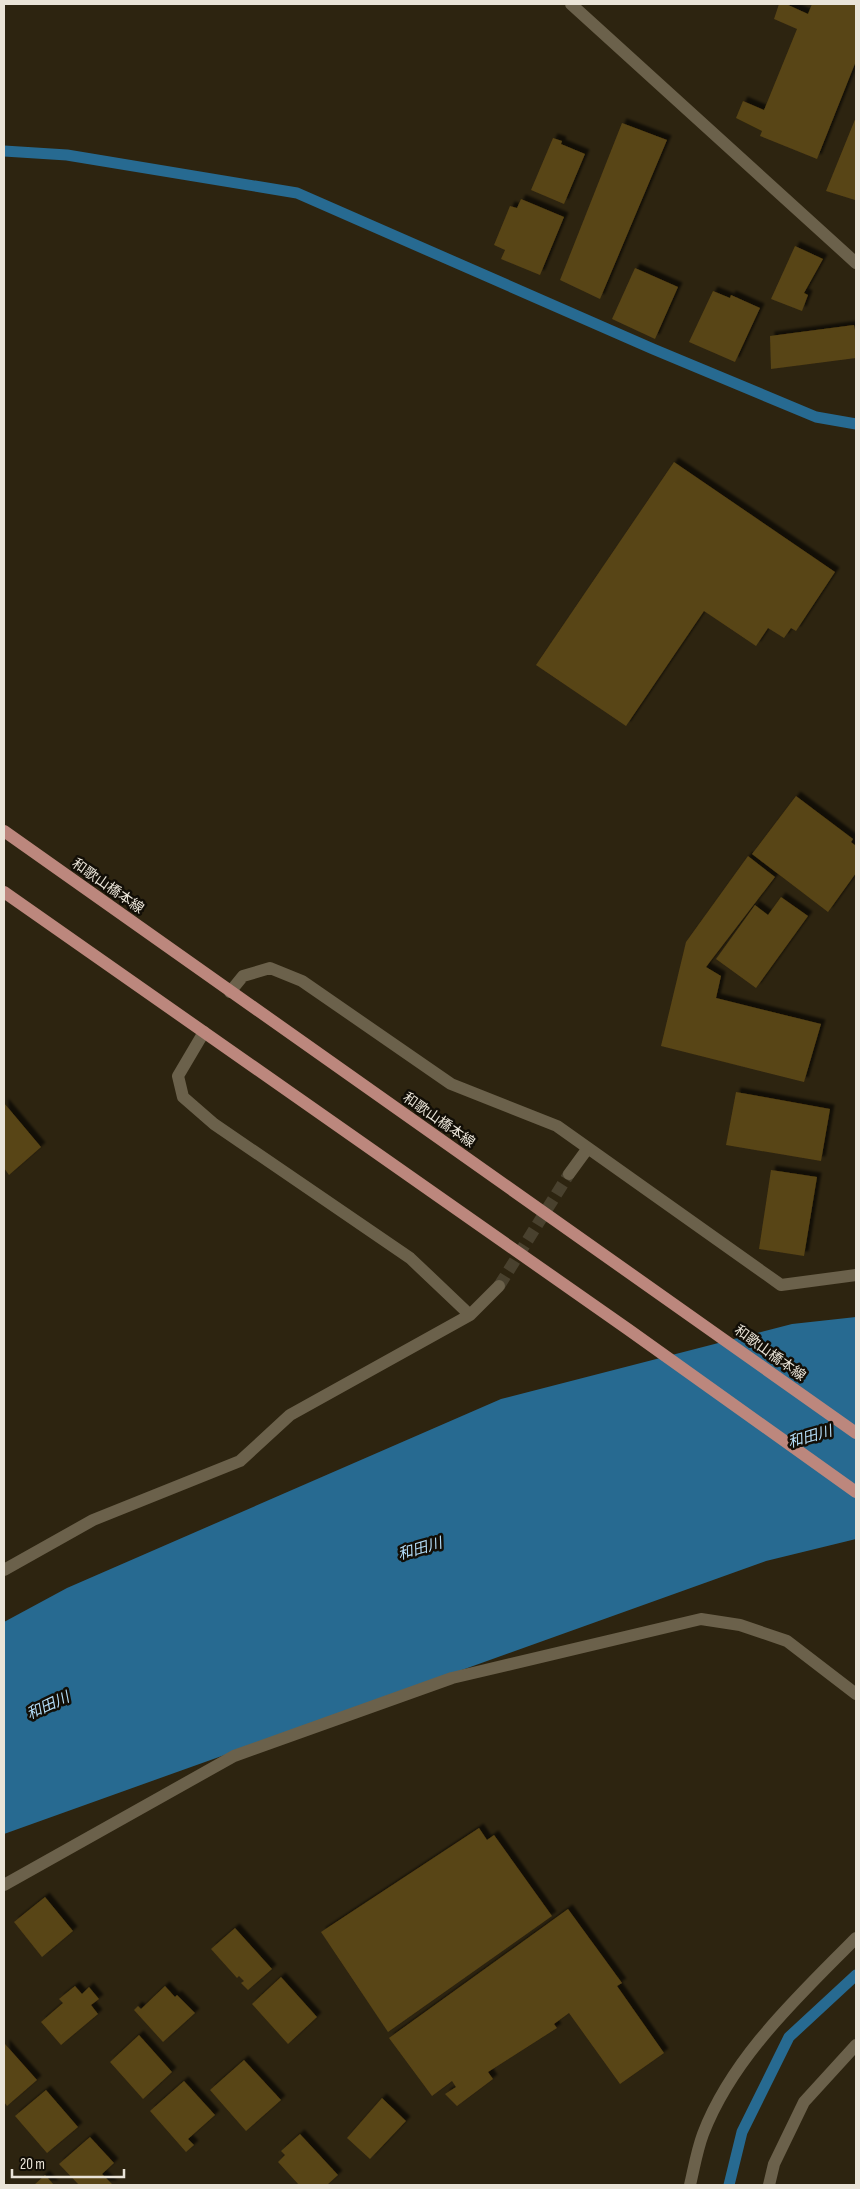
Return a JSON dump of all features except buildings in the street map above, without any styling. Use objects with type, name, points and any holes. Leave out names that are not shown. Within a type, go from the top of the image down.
[{"type":"main road","name":"和歌山橋本線","points":[[4,831],[856,1433]]},
{"type":"main road","points":[[4,892],[629,1330],[856,1492]]},
{"type":"street","points":[[571,4],[856,263]]},
{"type":"street","points":[[230,992],[243,976],[270,968],[302,981],[451,1084],[557,1126],[781,1285],[856,1275]]},
{"type":"street","points":[[204,1032],[178,1076],[183,1097],[214,1124],[410,1258],[470,1315]]},
{"type":"street","points":[[568,1174],[588,1148]]},
{"type":"street","points":[[4,1570],[93,1520],[240,1461],[290,1415],[470,1315],[499,1286]]},
{"type":"street","points":[[4,1885],[234,1756],[452,1678],[701,1619],[740,1625],[787,1641],[856,1694]]},
{"type":"street","points":[[690,2185],[703,2134],[730,2080],[776,2020],[856,1938]]},
{"type":"street","points":[[769,2185],[774,2164],[804,2102],[856,2046]]},
{"type":"water","name":"和田川","points":[[856,1317],[856,1539],[766,1561],[4,1834],[4,1622],[67,1588],[501,1399],[792,1324]]},
{"type":"waterway","points":[[4,151],[67,155],[297,193],[653,349],[816,417],[856,424]]},
{"type":"waterway","points":[[729,2185],[742,2132],[789,2037],[856,1975]]},
{"type":"tunnel","points":[[499,1286],[569,1174]]}]
